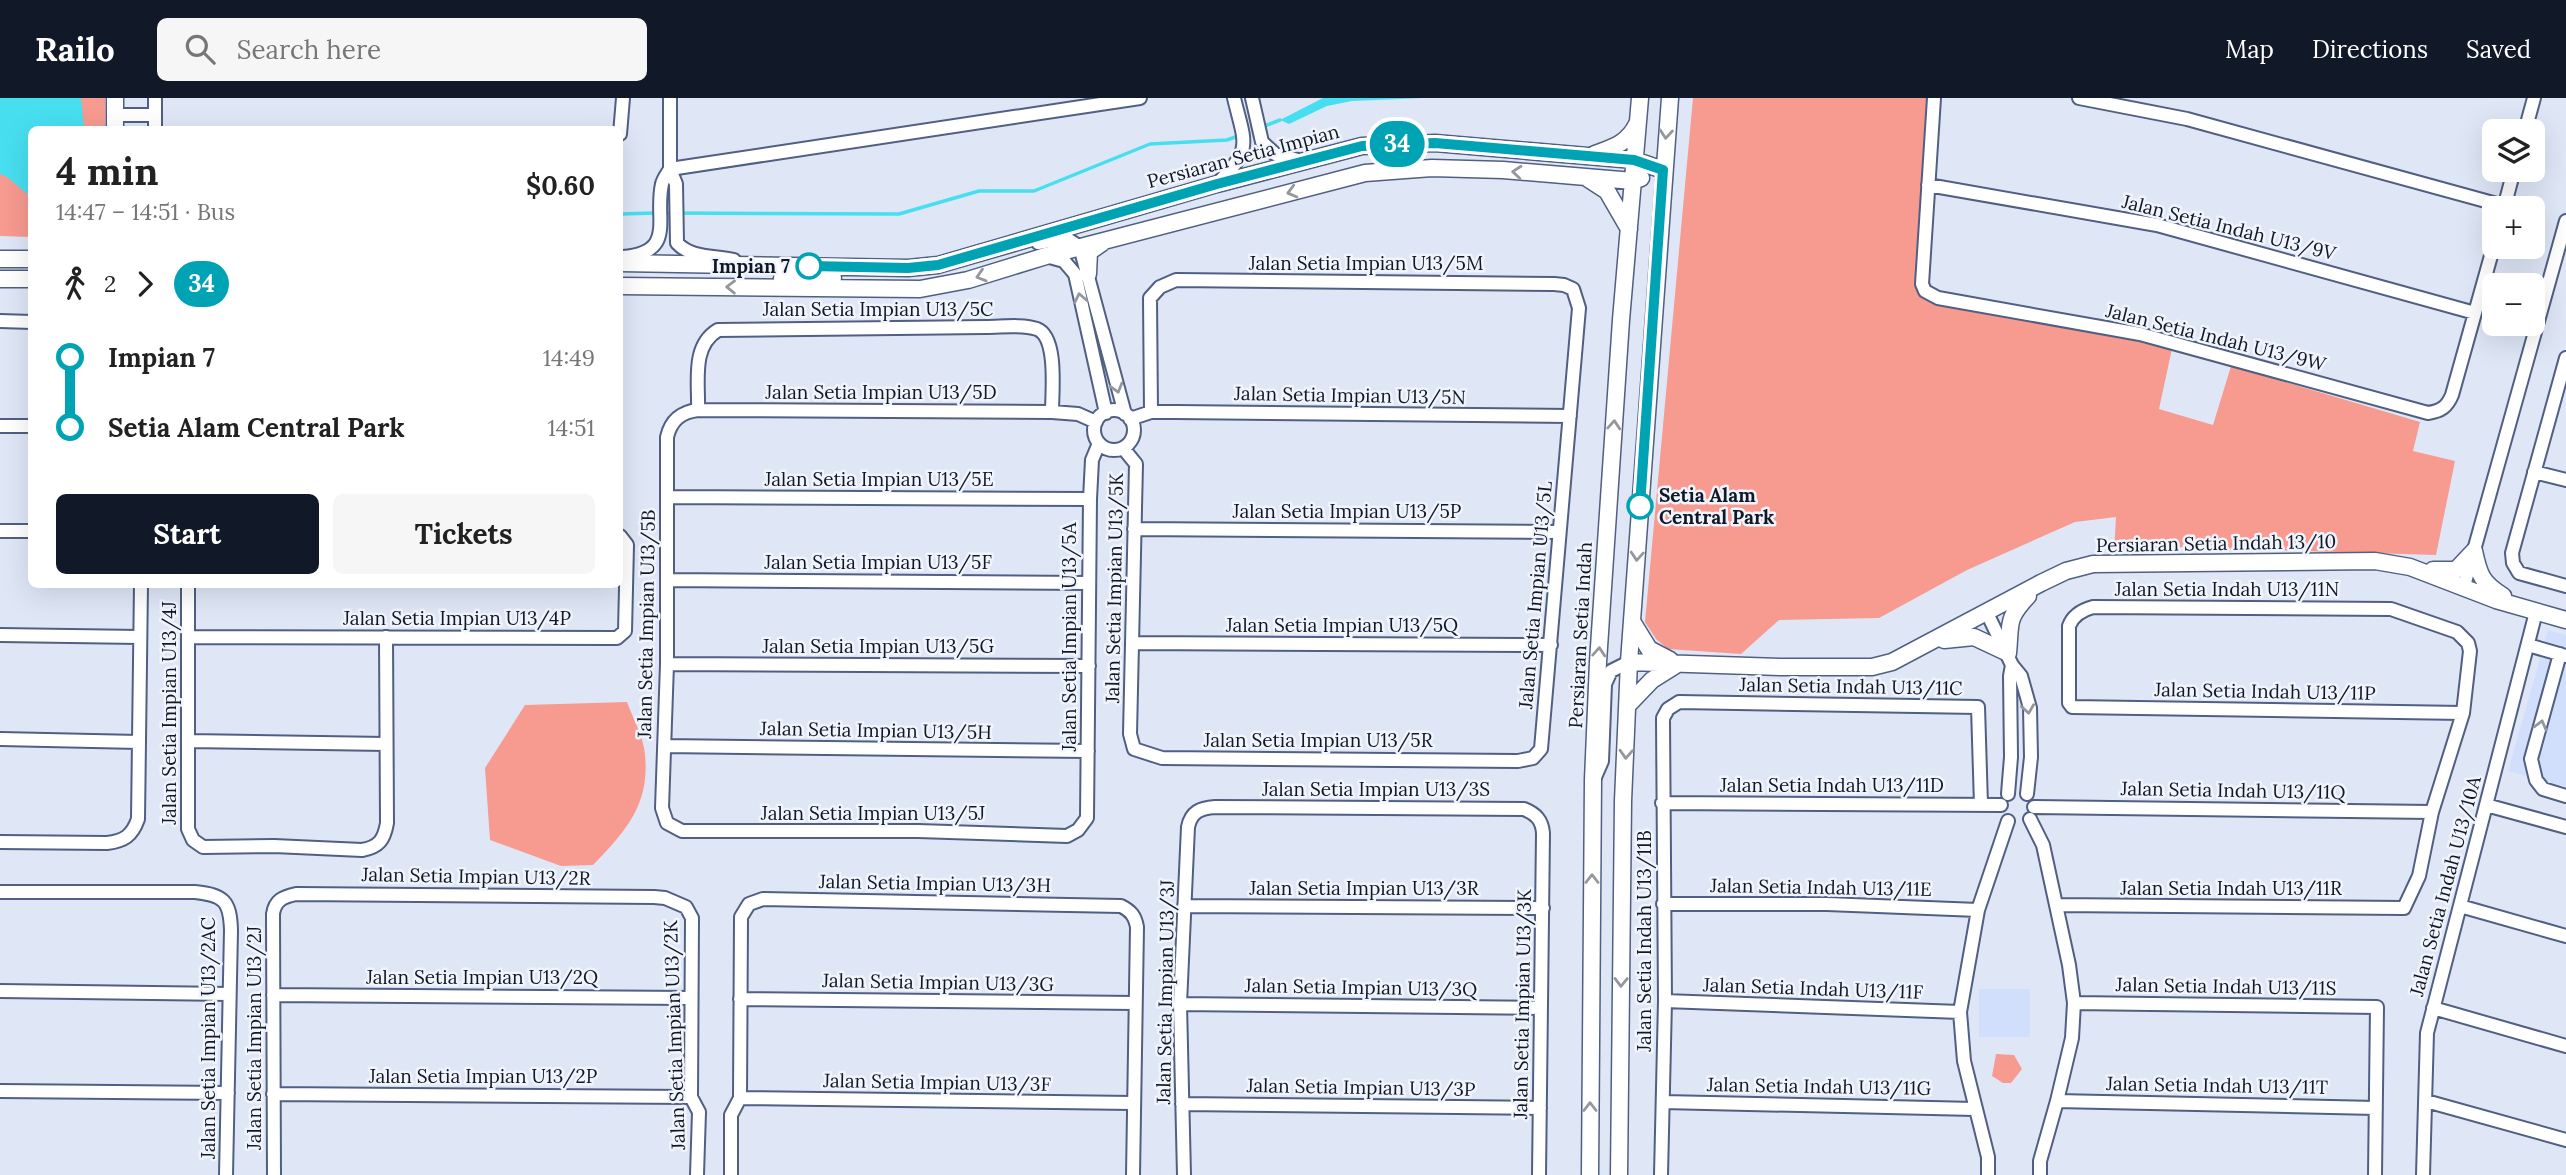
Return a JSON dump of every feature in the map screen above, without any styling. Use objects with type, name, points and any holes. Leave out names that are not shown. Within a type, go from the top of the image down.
[{"type":"street","points":[[115,98],[115,122],[155,115]]},
{"type":"street","points":[[155,98],[155,126]]},
{"type":"street","points":[[621,126],[623,98]]},
{"type":"street","points":[[670,98],[670,169],[676,184],[677,243],[684,250],[699,256],[721,257],[758,266]]},
{"type":"street","points":[[670,169],[1140,98]]},
{"type":"street","points":[[1217,184],[1238,163],[1245,145],[1234,98]]},
{"type":"street","name":"Persiaran Setia Indah","points":[[1590,1175],[1593,780],[1600,635],[1640,98]]},
{"type":"street","points":[[1619,1175],[1623,801],[1629,662],[1670,98]]},
{"type":"street","points":[[1928,185],[1934,98]]},
{"type":"street","points":[[2079,98],[2187,119],[2482,201]]},
{"type":"street","points":[[2527,119],[2530,99]]},
{"type":"street","points":[[1253,103],[1262,142],[1275,154],[1302,161]]},
{"type":"street","points":[[1586,157],[1618,146],[1631,137],[1638,122]]},
{"type":"street","name":"Persiaran Setia Impian","points":[[623,263],[908,268],[938,265],[1217,184],[1362,146],[1435,143],[1634,160],[1663,170]]},
{"type":"street","points":[[623,286],[920,289],[968,280],[1046,256],[1365,173],[1432,168],[1633,181],[1663,170]]},
{"type":"street","points":[[623,257],[639,256],[654,246],[661,235],[662,183],[670,169]]},
{"type":"street","points":[[1585,177],[1607,191],[1629,229]]},
{"type":"street","name":"Jalan Setia Indah U13/9W","points":[[1928,185],[1922,284],[1925,291],[1938,298],[2140,334],[2422,412],[2435,412],[2448,405],[2475,313]]},
{"type":"street","name":"Jalan Setia Indah U13/9V","points":[[1928,185],[2157,225],[2475,313]]},
{"type":"street","points":[[2464,586],[2566,220]]},
{"type":"street","points":[[969,258],[1062,238],[1071,240],[1080,247],[1098,321],[1128,417],[1133,425],[1132,439],[1123,448],[1110,450],[1098,443],[1094,433],[1101,417],[1075,274],[1070,266],[1057,258],[1046,256]]},
{"type":"street","points":[[1088,274],[1089,252],[1107,240]]},
{"type":"street","points":[[0,259],[28,259]]},
{"type":"street","points":[[2475,313],[2490,259]]},
{"type":"street","points":[[776,266],[769,270],[769,276],[835,278],[862,289]]},
{"type":"street","points":[[0,279],[28,279]]},
{"type":"street","name":"Jalan Setia Impian U13/5M","points":[[1151,412],[1150,298],[1160,287],[1176,280],[1564,285],[1573,289],[1579,308],[1570,416]]},
{"type":"street","points":[[0,321],[28,322]]},
{"type":"street","points":[[1085,326],[1098,321]]},
{"type":"street","name":"Jalan Setia Impian U13/5C","points":[[698,410],[699,357],[708,336],[718,330],[1029,327],[1044,333],[1051,344],[1052,412]]},
{"type":"street","points":[[2566,358],[2564,374],[2512,553],[2513,564],[2519,573],[2566,586]]},
{"type":"street","name":"Jalan Setia Impian U13/5D","points":[[670,425],[687,411],[698,410],[1052,412],[1101,417]]},
{"type":"street","points":[[1101,417],[1119,411],[1128,417]]},
{"type":"street","name":"Jalan Setia Impian U13/5N","points":[[1128,417],[1151,412],[1570,416]]},
{"type":"street","name":"Jalan Setia Impian U13/5L","points":[[1518,761],[1533,758],[1541,749],[1570,416]]},
{"type":"street","name":"Jalan Setia Impian U13/5B","points":[[667,823],[662,808],[667,664],[667,437],[670,425]]},
{"type":"street","points":[[0,426],[28,426]]},
{"type":"street","name":"Jalan Setia Impian U13/5A","points":[[1078,830],[1087,818],[1090,499],[1092,460],[1098,443]]},
{"type":"street","name":"Jalan Setia Impian U13/5K","points":[[1123,448],[1136,464],[1130,734]]},
{"type":"street","points":[[2534,472],[2566,480]]},
{"type":"street","name":"Jalan Setia Impian U13/5E","points":[[667,497],[1090,499]]},
{"type":"street","name":"Jalan Setia Impian U13/5P","points":[[1135,529],[1559,532]]},
{"type":"street","points":[[0,531],[28,531]]},
{"type":"street","name":"Jalan Setia Impian U13/4P","points":[[188,637],[617,638],[625,631],[627,545],[623,540]]},
{"type":"street","points":[[2410,567],[2456,570],[2474,551]]},
{"type":"street","points":[[2474,551],[2483,582],[2531,611]]},
{"type":"street","name":"Persiaran Setia Indah 13/10","points":[[1629,662],[1872,667],[1892,662],[2041,583],[2093,564],[2375,561],[2410,567],[2531,611],[2566,620]]},
{"type":"street","name":"Jalan Setia Impian U13/5F","points":[[667,580],[1089,583]]},
{"type":"street","points":[[2032,813],[2021,824],[2008,821],[2002,815],[2011,757],[2009,624],[2013,612],[2041,583]]},
{"type":"street","points":[[0,842],[107,843],[123,841],[133,832],[138,820],[141,588]]},
{"type":"street","name":"Jalan Setia Impian U13/4J","points":[[188,588],[188,829],[192,840],[203,847],[375,848],[385,837],[387,823],[386,744]]},
{"type":"street","name":"Jalan Setia Indah U13/11N","points":[[2069,703],[2069,626],[2072,619],[2093,607],[2391,609],[2464,636],[2470,651],[2463,713]]},
{"type":"street","name":"Jalan Setia Indah U13/10A","points":[[2423,1175],[2427,1033],[2528,645],[2531,611]]},
{"type":"street","points":[[1987,613],[2021,676],[2029,709],[2031,757],[2027,794]]},
{"type":"street","points":[[1632,621],[1639,637],[1649,649],[1679,664]]},
{"type":"street","points":[[0,635],[140,637]]},
{"type":"street","points":[[188,741],[386,744],[386,637]]},
{"type":"street","points":[[1931,642],[1973,637],[2010,659]]},
{"type":"street","name":"Jalan Setia Impian U13/5Q","points":[[1132,643],[1551,645]]},
{"type":"street","points":[[2528,645],[2563,655],[2531,759],[2536,780],[2543,789],[2566,796]]},
{"type":"street","points":[[1593,780],[1602,761],[1605,684],[1611,671],[1629,662]]},
{"type":"street","name":"Jalan Setia Impian U13/5G","points":[[667,664],[1089,666]]},
{"type":"street","points":[[1628,705],[1652,680],[1679,664]]},
{"type":"street","name":"Jalan Setia Indah U13/11C","points":[[1668,709],[1679,702],[1978,707],[1981,805]]},
{"type":"street","name":"Jalan Setia Indah U13/11P","points":[[2069,703],[2072,707],[2463,713]]},
{"type":"street","name":"Jalan Setia Indah U13/11B","points":[[1661,1175],[1665,1001],[1663,718],[1668,709]]},
{"type":"street","points":[[2432,812],[2463,713]]},
{"type":"street","name":"Jalan Setia Impian U13/5R","points":[[1130,734],[1135,749],[1148,756],[1162,758],[1518,761]]},
{"type":"street","points":[[0,739],[139,742]]},
{"type":"street","name":"Jalan Setia Impian U13/5H","points":[[664,746],[1088,751]]},
{"type":"street","points":[[2005,800],[2018,791],[2033,800],[2032,813],[2043,845],[2057,905],[2074,1003],[2071,1038],[2040,1161],[2040,1175]]},
{"type":"street","name":"Jalan Setia Indah U13/11D","points":[[1662,803],[1981,805],[2005,800]]},
{"type":"street","points":[[2486,805],[2566,827]]},
{"type":"street","name":"Jalan Setia Impian U13/3S","points":[[1195,812],[1215,807],[1524,809],[1540,819],[1544,833]]},
{"type":"street","name":"Jalan Setia Impian U13/3J","points":[[1184,1175],[1180,1004],[1188,827],[1195,812]]},
{"type":"street","name":"Jalan Setia Indah U13/11Q","points":[[2032,813],[2432,812]]},
{"type":"street","name":"Jalan Setia Indah U13/11R","points":[[2057,905],[2404,908],[2419,876],[2432,812]]},
{"type":"street","points":[[1988,1175],[1988,1157],[1964,1061],[1960,1012],[1978,910],[2008,821]]},
{"type":"street","name":"Jalan Setia Impian U13/5J","points":[[667,823],[682,831],[918,831],[1067,836],[1078,830]]},
{"type":"street","name":"Jalan Setia Impian U13/3K","points":[[1539,1175],[1544,833]]},
{"type":"street","name":"Jalan Setia Impian U13/2AC","points":[[0,892],[195,892],[225,902],[230,911],[226,1175]]},
{"type":"street","name":"Jalan Setia Impian U13/2R","points":[[278,902],[283,897],[296,894],[654,897],[676,901]]},
{"type":"street","name":"Jalan Setia Impian U13/3H","points":[[740,999],[741,917],[749,904],[763,899],[1121,906],[1132,913],[1137,927],[1135,1003]]},
{"type":"street","name":"Jalan Setia Impian U13/2K","points":[[676,901],[687,906],[692,918],[691,1097],[699,1112],[697,1175]]},
{"type":"street","name":"Jalan Setia Impian U13/2J","points":[[274,1175],[273,914],[278,902]]},
{"type":"street","name":"Jalan Setia Indah U13/11E","points":[[1663,904],[1827,904],[1978,910]]},
{"type":"street","name":"Jalan Setia Impian U13/3R","points":[[1184,906],[1542,908]]},
{"type":"street","points":[[2460,906],[2566,936]]},
{"type":"street","points":[[0,991],[229,994]]},
{"type":"street","name":"Jalan Setia Impian U13/2Q","points":[[273,995],[691,998]]},
{"type":"street","points":[[731,1175],[731,1115],[740,1098],[740,999]]},
{"type":"street","name":"Jalan Setia Impian U13/3G","points":[[740,999],[1135,1003]]},
{"type":"street","name":"Jalan Setia Indah U13/11F","points":[[1665,1001],[1960,1012]]},
{"type":"street","points":[[1133,1175],[1135,1003]]},
{"type":"street","name":"Jalan Setia Indah U13/11S","points":[[2074,1003],[2377,1007],[2375,1108]]},
{"type":"street","name":"Jalan Setia Impian U13/3Q","points":[[1180,1004],[1541,1008]]},
{"type":"street","points":[[2433,1008],[2566,1046]]},
{"type":"street","points":[[0,1091],[228,1093]]},
{"type":"street","name":"Jalan Setia Impian U13/2P","points":[[273,1094],[691,1097]]},
{"type":"street","name":"Jalan Setia Impian U13/3F","points":[[740,1098],[1133,1103]]},
{"type":"street","name":"Jalan Setia Indah U13/11T","points":[[2057,1101],[2375,1108]]},
{"type":"street","points":[[2426,1101],[2566,1140]]},
{"type":"street","name":"Jalan Setia Indah U13/11G","points":[[1663,1102],[1975,1109]]},
{"type":"street","name":"Jalan Setia Impian U13/3P","points":[[1182,1104],[1540,1108]]},
{"type":"street","points":[[2375,1108],[2375,1175]]},
{"type":"shaded area","points":[[0,98],[105,98],[105,126],[28,126],[28,237],[0,236]]},
{"type":"shaded area","name":"Setia Alam Central Park","points":[[1693,98],[1931,98],[1925,295],[2173,344],[2159,409],[2213,425],[2231,366],[2420,422],[2413,451],[2455,461],[2436,555],[2176,547],[2114,552],[2116,517],[2075,522],[1967,570],[1879,618],[1779,620],[1741,654],[1668,649],[1656,639],[1645,622]]},
{"type":"shaded area","points":[[2548,630],[2566,635],[2566,787],[2508,771]]},
{"type":"shaded area","points":[[627,702],[644,749],[646,773],[643,789],[625,829],[593,865],[561,866],[490,840],[485,768],[525,705]]},
{"type":"shaded area","points":[[1979,989],[2030,989],[2030,1037],[1979,1037]]},
{"type":"shaded area","points":[[1996,1054],[2014,1055],[2022,1069],[2011,1083],[2003,1083],[1992,1076]]},
{"type":"water","points":[[0,98],[81,98],[84,126],[28,126],[28,194],[0,174]]},
{"type":"water","points":[[1323,98],[1424,98],[1352,101],[1327,106],[1289,124],[1280,120]]},
{"type":"waterway","points":[[1262,127],[1280,120]]},
{"type":"waterway","points":[[664,213],[899,214],[979,191],[1034,191],[1150,144],[1227,140],[1238,136]]},
{"type":"waterway","points":[[623,214],[656,213]]},
{"type":"bus line","name":"34","points":[[809,266],[908,268],[938,265],[1217,184],[1362,146],[1435,143],[1634,160],[1663,170],[1640,506]]},
{"type":"place","name":"Impian 7","points":[[809,266]]},
{"type":"place","name":"Setia Alam Central Park","points":[[1640,506]]}]
